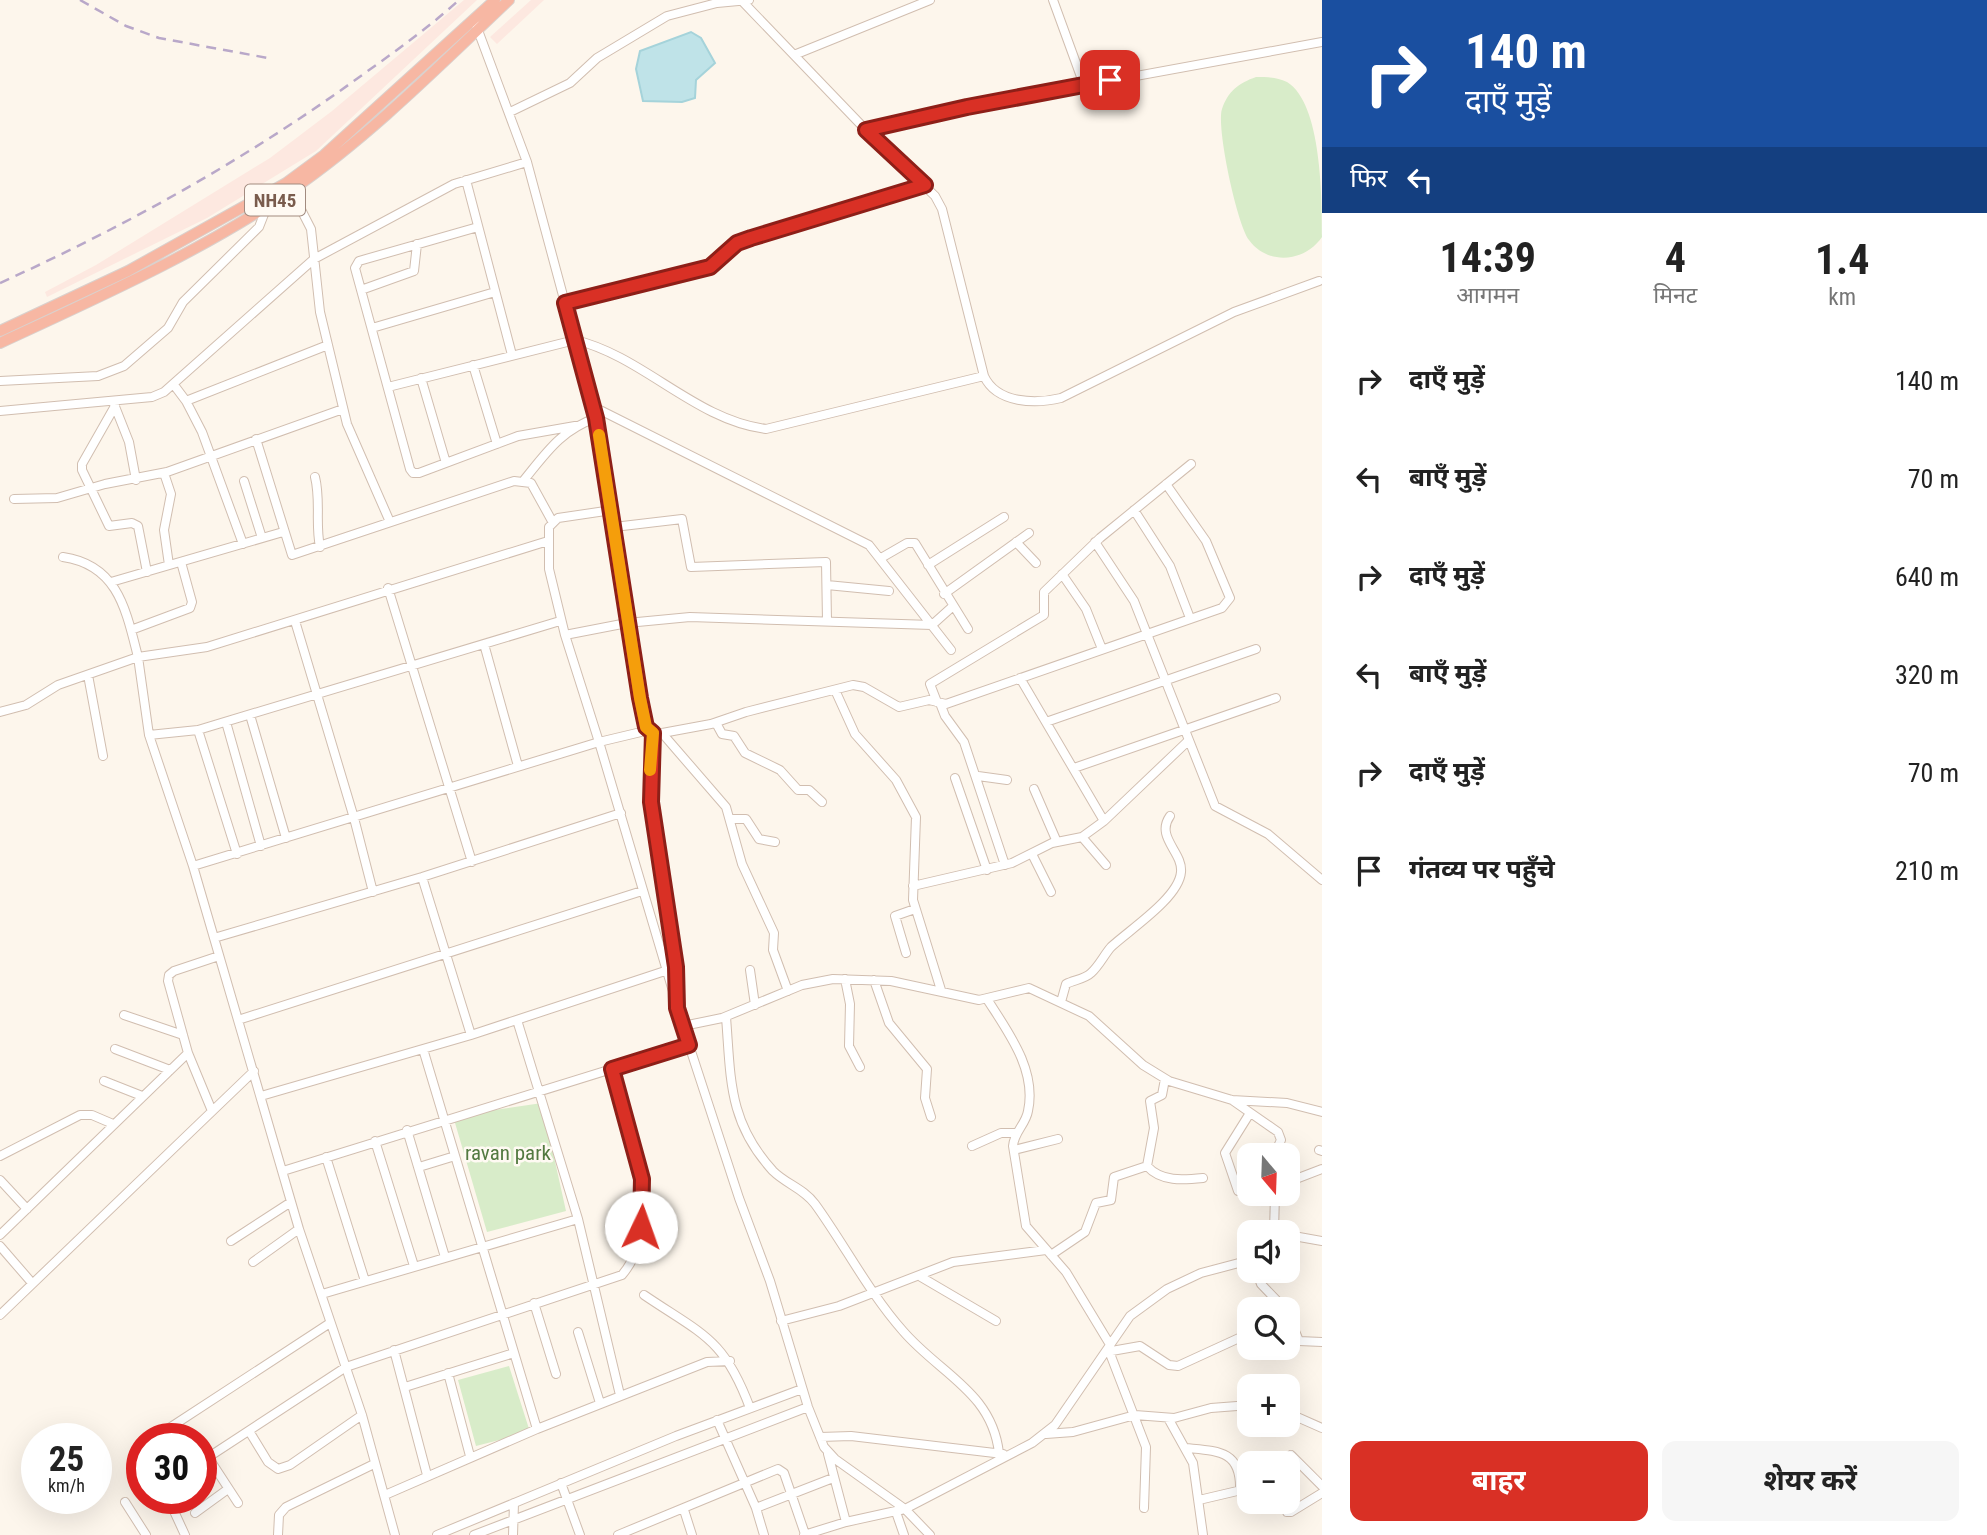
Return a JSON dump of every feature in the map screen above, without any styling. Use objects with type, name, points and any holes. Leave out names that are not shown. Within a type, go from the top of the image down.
[{"type":"highway","name":"NH45","points":[[476,24],[495,0]]},
{"type":"highway","name":"NH45","points":[[0,342],[166,262],[268,204],[476,24],[509,0]]},
{"type":"highway","name":"NH45","points":[[0,331],[140,265],[289,186]]},
{"type":"street","points":[[794,55],[930,0]]},
{"type":"street","points":[[1052,0],[1084,85]]},
{"type":"street","points":[[510,112],[570,83],[597,58],[667,16],[716,3],[746,1],[866,130],[925,185],[942,209],[984,376],[993,391],[1032,403],[1061,398],[1234,312],[1319,281]]},
{"type":"street","points":[[476,24],[527,162],[596,418],[627,623],[653,731],[651,802],[676,967],[677,1008]]},
{"type":"street","points":[[866,130],[967,107],[1322,42]]},
{"type":"street","points":[[0,411],[114,403],[152,397],[174,385],[314,259],[421,199],[466,180],[527,162]]},
{"type":"street","points":[[466,180],[512,355]]},
{"type":"street","points":[[565,303],[701,269],[720,260],[737,243],[925,185]]},
{"type":"street","points":[[289,186],[312,229],[320,312],[343,409],[390,522]]},
{"type":"street","points":[[0,381],[98,376],[124,366],[168,328],[183,302],[259,228],[268,204]]},
{"type":"street","points":[[478,226],[356,264],[413,473],[519,436],[575,426],[596,418]]},
{"type":"street","points":[[361,290],[414,271],[417,244]]},
{"type":"street","points":[[372,328],[495,292]]},
{"type":"street","points":[[388,387],[575,340],[604,349],[723,417],[749,427],[766,429],[984,376]]},
{"type":"street","points":[[186,401],[328,345]]},
{"type":"street","points":[[473,365],[497,444]]},
{"type":"street","points":[[421,378],[446,463]]},
{"type":"street","points":[[174,385],[186,401],[202,432],[209,458],[243,544]]},
{"type":"street","points":[[114,403],[129,442],[136,480]]},
{"type":"street","points":[[114,403],[81,466],[109,526],[132,523],[138,526],[147,572]]},
{"type":"street","points":[[592,406],[869,545],[951,650]]},
{"type":"street","points":[[14,499],[57,498],[164,473],[343,409]]},
{"type":"street","points":[[256,439],[292,555],[524,480],[555,441],[575,426]]},
{"type":"street","points":[[1005,865],[978,776],[964,742],[945,716],[930,684],[1044,615],[1042,595],[1062,574],[1096,542],[1191,464]]},
{"type":"street","points":[[164,473],[171,494],[164,530],[169,565]]},
{"type":"street","points":[[315,477],[320,501],[316,524],[320,547]]},
{"type":"street","points":[[524,480],[536,488],[552,521],[548,541],[548,569],[560,621],[621,813],[665,971],[808,1407],[828,1454],[846,1522]]},
{"type":"street","points":[[244,481],[262,538]]},
{"type":"street","points":[[193,866],[599,742],[641,732],[716,723],[746,712],[835,690],[860,685],[899,707],[929,700],[950,703],[1226,606],[1230,598],[1206,541],[1166,484]]},
{"type":"street","points":[[552,521],[612,510]]},
{"type":"street","points":[[1134,510],[1170,566],[1190,618]]},
{"type":"street","points":[[928,565],[1004,517]]},
{"type":"street","points":[[614,527],[679,519],[684,523],[691,567],[823,561],[827,565],[827,621]]},
{"type":"street","points":[[111,582],[283,532]]},
{"type":"street","points":[[944,594],[1029,533]]},
{"type":"street","points":[[0,712],[22,707],[58,685],[138,657],[207,647],[548,541]]},
{"type":"street","points":[[881,558],[911,542],[919,548],[944,594],[968,629]]},
{"type":"street","points":[[1016,542],[1035,563]]},
{"type":"street","points":[[1096,542],[1126,588],[1166,680],[1215,806],[1268,834],[1322,880]]},
{"type":"street","points":[[63,557],[83,560],[101,570],[111,582],[131,630],[138,657],[149,736],[193,866],[299,1229],[362,1415],[396,1535]]},
{"type":"street","points":[[131,630],[190,608],[192,602],[181,562]]},
{"type":"street","points":[[1062,574],[1086,609],[1102,649]]},
{"type":"street","points":[[827,586],[889,590]]},
{"type":"street","points":[[388,589],[472,862]]},
{"type":"street","points":[[565,635],[627,623],[690,617],[932,625],[953,607]]},
{"type":"street","points":[[295,621],[354,818],[373,892]]},
{"type":"street","points":[[149,736],[198,730],[560,621]]},
{"type":"street","points":[[484,644],[518,766]]},
{"type":"street","points":[[1046,722],[1256,649]]},
{"type":"street","points":[[88,675],[103,756]]},
{"type":"street","points":[[1020,678],[1104,821]]},
{"type":"street","points":[[835,690],[855,734],[896,780],[914,811],[915,909],[942,990]]},
{"type":"street","points":[[1074,768],[1276,698]]},
{"type":"street","points":[[250,715],[286,838]]},
{"type":"street","points":[[226,722],[261,846]]},
{"type":"street","points":[[716,723],[722,734],[734,736],[745,754],[780,770],[798,790],[810,790],[822,802]]},
{"type":"street","points":[[198,730],[237,853]]},
{"type":"street","points":[[653,731],[722,801],[731,820],[742,864],[774,933],[773,950],[788,991]]},
{"type":"street","points":[[913,886],[1005,865],[1057,842],[1082,837],[1104,821],[1188,741]]},
{"type":"street","points":[[978,776],[1007,780]]},
{"type":"street","points":[[955,778],[987,870]]},
{"type":"street","points":[[1034,789],[1057,842]]},
{"type":"street","points":[[214,938],[472,862],[621,813]]},
{"type":"street","points":[[1061,1002],[1066,984],[1090,974],[1113,946],[1154,913],[1179,878],[1181,867],[1166,831],[1170,816]]},
{"type":"street","points":[[731,820],[746,819],[759,839],[775,842]]},
{"type":"street","points":[[1082,837],[1106,865]]},
{"type":"street","points":[[1032,854],[1051,892]]},
{"type":"street","points":[[422,877],[471,1035]]},
{"type":"street","points":[[237,1020],[446,956],[642,891]]},
{"type":"street","points":[[906,953],[895,916],[915,909]]},
{"type":"street","points":[[212,1111],[188,1054],[169,975],[219,956]]},
{"type":"street","points":[[750,970],[755,1005]]},
{"type":"street","points":[[261,1097],[471,1035],[665,971]]},
{"type":"street","points":[[845,979],[850,1004],[849,1046],[860,1066]]},
{"type":"street","points":[[683,1026],[726,1017],[813,982],[874,979],[942,990],[966,999],[986,999],[1029,988],[1089,1016],[1143,1065],[1165,1079],[1232,1100],[1287,1102],[1322,1112]]},
{"type":"street","points":[[874,979],[889,1023],[927,1069],[925,1098],[931,1116]]},
{"type":"street","points":[[986,999],[1014,1043],[1029,1083],[1028,1114],[1016,1133],[1014,1150],[1026,1226],[1066,1272],[1107,1349],[1135,1415],[1147,1455],[1144,1508]]},
{"type":"street","points":[[124,1015],[183,1035]]},
{"type":"street","points":[[726,1017],[733,1097],[739,1120],[775,1173],[798,1187],[813,1201],[903,1332],[984,1407],[994,1425],[999,1453]]},
{"type":"street","points":[[517,1020],[578,1219],[620,1395]]},
{"type":"street","points":[[283,1171],[407,1130],[689,1045]]},
{"type":"street","points":[[115,1049],[170,1070]]},
{"type":"street","points":[[424,1049],[537,1429]]},
{"type":"street","points":[[0,1234],[188,1054]]},
{"type":"street","points":[[217,1452],[346,1367],[501,1313],[595,1286],[622,1275],[629,1266],[643,1207],[642,1179],[612,1069]]},
{"type":"street","points":[[0,1315],[254,1071]]},
{"type":"street","points":[[1147,1166],[1154,1128],[1150,1101],[1162,1095],[1165,1079]]},
{"type":"street","points":[[104,1081],[142,1096]]},
{"type":"street","points":[[1232,1100],[1280,1136],[1278,1143]]},
{"type":"street","points":[[1237,1188],[1225,1153],[1250,1113]]},
{"type":"street","points":[[0,1156],[80,1115],[92,1115],[113,1125]]},
{"type":"street","points":[[407,1130],[445,1257]]},
{"type":"street","points":[[972,1146],[1001,1133],[1016,1133]]},
{"type":"street","points":[[1014,1150],[1059,1139]]},
{"type":"street","points":[[374,1141],[414,1266]]},
{"type":"street","points":[[419,1167],[454,1156]]},
{"type":"street","points":[[327,1157],[365,1281]]},
{"type":"street","points":[[1147,1166],[1170,1178],[1203,1178]]},
{"type":"street","points":[[781,1321],[875,1293],[953,1262],[1048,1252],[1084,1232],[1096,1203],[1111,1200],[1114,1177],[1147,1166]]},
{"type":"street","points":[[1300,1178],[1322,1170]]},
{"type":"street","points":[[0,1180],[27,1209]]},
{"type":"street","points":[[231,1241],[291,1202]]},
{"type":"street","points":[[322,1294],[578,1219]]},
{"type":"street","points":[[253,1262],[299,1229]]},
{"type":"street","points":[[1300,1237],[1322,1241]]},
{"type":"street","points":[[0,1246],[32,1283]]},
{"type":"street","points":[[618,1535],[778,1469],[784,1473],[804,1535],[846,1522],[901,1511],[1046,1434],[1083,1387],[1130,1316],[1167,1289],[1200,1273],[1237,1263]]},
{"type":"street","points":[[920,1277],[950,1297],[996,1321]]},
{"type":"street","points":[[1261,1283],[1273,1297]]},
{"type":"street","points":[[645,1295],[703,1333],[730,1361],[750,1408]]},
{"type":"street","points":[[534,1303],[556,1374]]},
{"type":"street","points":[[177,1423],[330,1323]]},
{"type":"street","points":[[578,1332],[600,1403]]},
{"type":"street","points":[[1107,1349],[1140,1346],[1169,1365],[1178,1366],[1237,1339]]},
{"type":"street","points":[[1300,1341],[1322,1342]]},
{"type":"street","points":[[394,1350],[427,1475]]},
{"type":"street","points":[[405,1387],[514,1353]]},
{"type":"street","points":[[385,1494],[620,1395],[707,1362],[730,1361]]},
{"type":"street","points":[[449,1373],[470,1456]]},
{"type":"street","points":[[437,1535],[676,1436],[802,1389]]},
{"type":"street","points":[[1046,1434],[1073,1432],[1135,1415],[1168,1418],[1211,1408],[1237,1406]]},
{"type":"street","points":[[474,1535],[808,1407]]},
{"type":"street","points":[[249,1431],[272,1467],[278,1469],[289,1465],[362,1415]]},
{"type":"street","points":[[1168,1418],[1186,1448],[1195,1472],[1203,1535]]},
{"type":"street","points":[[1300,1418],[1321,1426]]},
{"type":"street","points":[[717,1420],[756,1508],[764,1535]]},
{"type":"street","points":[[676,1436],[683,1454]]},
{"type":"street","points":[[820,1437],[851,1436],[1009,1455]]},
{"type":"street","points":[[1186,1448],[1219,1452],[1231,1459],[1237,1469]]},
{"type":"street","points":[[642,1450],[648,1467]]},
{"type":"street","points":[[828,1454],[930,1535]]},
{"type":"street","points":[[278,1535],[279,1515],[286,1507],[374,1464]]},
{"type":"street","points":[[1300,1464],[1322,1486]]},
{"type":"street","points":[[607,1465],[613,1481]]},
{"type":"street","points":[[217,1475],[238,1503]]},
{"type":"street","points":[[756,1508],[790,1492],[833,1478]]},
{"type":"street","points":[[561,1483],[580,1535]]},
{"type":"street","points":[[217,1497],[228,1489]]},
{"type":"street","points":[[1199,1500],[1237,1490]]},
{"type":"street","points":[[1300,1506],[1322,1493]]},
{"type":"street","points":[[124,1502],[146,1535]]},
{"type":"street","points":[[513,1535],[516,1518],[514,1503]]},
{"type":"street","points":[[684,1510],[692,1535]]},
{"type":"street","points":[[901,1511],[904,1535]]},
{"type":"street","points":[[175,1514],[185,1535]]},
{"type":"shaded area","points":[[464,0],[477,0],[316,151],[207,218],[47,297],[45,292],[96,265],[270,158],[332,111]]},
{"type":"shaded area","points":[[531,0],[544,0],[497,44],[490,37]]},
{"type":"green space","points":[[1256,77],[1276,78],[1287,82],[1299,93],[1307,110],[1318,154],[1322,237],[1306,252],[1286,258],[1266,254],[1249,240],[1244,231],[1229,175],[1222,135],[1222,109],[1227,97],[1235,88]]},
{"type":"green space","name":"ravan park","points":[[542,1103],[566,1211],[487,1232],[453,1116]]},
{"type":"green space","points":[[509,1366],[530,1432],[476,1446],[458,1380]]},
{"type":"water","points":[[691,32],[701,38],[715,63],[696,80],[695,98],[682,102],[643,101],[636,69],[640,51]]},
{"type":"railway","points":[[80,0],[126,26],[159,38],[268,58]]},
{"type":"railway","points":[[0,283],[184,190],[273,136],[358,78],[459,0]]},
{"type":"slow traffic","points":[[599,435],[640,698],[646,727],[653,733],[650,770]]},
{"type":"route","points":[[641,1227],[642,1179],[612,1069],[689,1045],[677,1008],[676,967],[651,802],[653,733],[646,727],[640,698],[596,418],[565,303],[710,267],[737,243],[925,185],[866,130],[967,107],[1110,80]]}]
